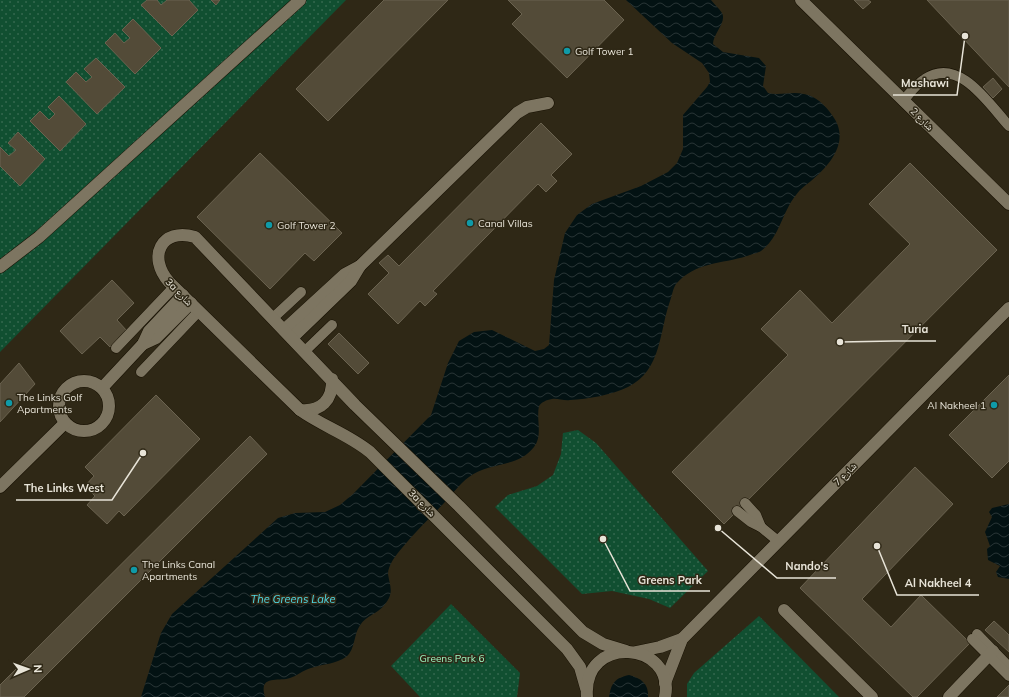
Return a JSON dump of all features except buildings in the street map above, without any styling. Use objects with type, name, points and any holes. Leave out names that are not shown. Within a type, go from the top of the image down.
[{"type":"street","points":[[0,267],[39,237],[300,0]]},
{"type":"street","name":"شارع 2","points":[[801,0],[1009,204]]},
{"type":"street","points":[[288,334],[352,281],[360,266],[516,113],[527,106],[548,103]]},
{"type":"street","name":"3a شارع","points":[[587,694],[580,667],[567,649],[444,525],[370,452],[354,439],[311,418],[300,410],[161,273],[157,263],[158,252],[164,242],[173,235],[184,234],[195,237],[203,244],[355,405],[459,506],[583,632],[603,644],[646,656],[655,663],[662,672],[666,692]]},
{"type":"street","points":[[102,388],[143,344],[149,331],[187,299]]},
{"type":"street","name":"شارع 7","points":[[587,694],[592,670],[599,662],[616,652],[660,647],[682,639],[1009,308]]},
{"type":"street","points":[[300,410],[314,410],[325,404],[330,397],[332,379]]},
{"type":"street","points":[[80,380],[96,383],[102,388],[107,394],[109,410],[101,424],[95,428],[79,431],[66,424],[59,409],[59,401],[66,387],[80,380]]},
{"type":"street","points":[[0,487],[66,424]]},
{"type":"street","points":[[784,610],[872,697]]},
{"type":"street","name":"شارع 7","points":[[666,692],[682,639]]},
{"type":"street","points":[[949,697],[991,653]]},
{"type":"lane","points":[[903,101],[924,79],[934,74],[946,72],[957,74],[966,80],[1009,126]]},
{"type":"lane","points":[[273,318],[301,292]]},
{"type":"lane","points":[[116,348],[187,299]]},
{"type":"lane","points":[[141,372],[187,299]]},
{"type":"lane","points":[[305,351],[332,325]]},
{"type":"lane","points":[[745,503],[756,515],[761,527]]},
{"type":"lane","points":[[737,510],[751,522],[761,527],[778,542]]},
{"type":"lane","points":[[974,637],[1009,667]]},
{"type":"lane","points":[[991,653],[1008,676]]},
{"type":"green space","points":[[0,0],[346,0],[0,352]]},
{"type":"green space","points":[[578,430],[596,443],[708,571],[670,608],[649,599],[612,591],[582,594],[495,507],[508,495],[537,486],[553,475],[561,454],[563,433]]},
{"type":"green space","name":"Greens Park 6","points":[[451,604],[520,673],[517,697],[420,697],[391,666]]},
{"type":"green space","points":[[759,616],[839,697],[687,697],[687,684],[694,673]]},
{"type":"water","name":"The Greens Lake","points":[[626,0],[711,0],[721,11],[723,17],[713,44],[723,52],[759,58],[766,66],[763,86],[768,93],[799,93],[808,95],[823,104],[829,111],[837,124],[840,133],[836,151],[831,159],[811,181],[803,187],[791,202],[773,239],[761,251],[738,259],[709,265],[692,271],[676,284],[666,313],[658,349],[647,371],[639,380],[622,390],[600,396],[584,399],[554,399],[544,401],[539,406],[538,411],[539,433],[537,443],[527,454],[511,462],[477,472],[462,483],[412,536],[395,557],[388,571],[391,589],[389,598],[382,608],[364,620],[358,628],[353,646],[346,657],[334,663],[308,669],[290,678],[271,680],[264,685],[265,697],[141,697],[161,633],[172,614],[278,518],[295,513],[325,512],[340,505],[353,494],[431,415],[448,363],[459,341],[474,332],[492,330],[535,351],[544,349],[549,345],[554,280],[565,233],[577,215],[592,204],[641,186],[668,172],[677,163],[683,149],[683,115],[707,87],[710,82],[709,73],[702,63],[672,43]]},
{"type":"water","points":[[1009,504],[1009,579],[998,577],[996,572],[1000,566],[988,560],[987,549],[990,546],[985,532],[992,517],[989,512],[992,508]]},
{"type":"water","points":[[629,675],[641,680],[646,685],[648,697],[609,697],[614,682]]},
{"type":"place","name":"Mashawi","points":[[965,36]]},
{"type":"place","name":"Golf Tower 1","points":[[567,51]]},
{"type":"place","name":"Canal Villas","points":[[470,223]]},
{"type":"place","name":"Golf Tower 2","points":[[269,225]]},
{"type":"place","name":"Turia","points":[[840,342]]},
{"type":"place","name":"The Links Golf Apartments","points":[[9,403]]},
{"type":"place","name":"Al Nakheel 1","points":[[994,405]]},
{"type":"place","name":"The Links West","points":[[143,453]]},
{"type":"place","name":"Nando's","points":[[718,528]]},
{"type":"place","name":"Greens Park","points":[[603,539]]},
{"type":"place","name":"Al Nakheel 4","points":[[877,546]]},
{"type":"place","name":"The Links Canal Apartments","points":[[134,570]]}]
